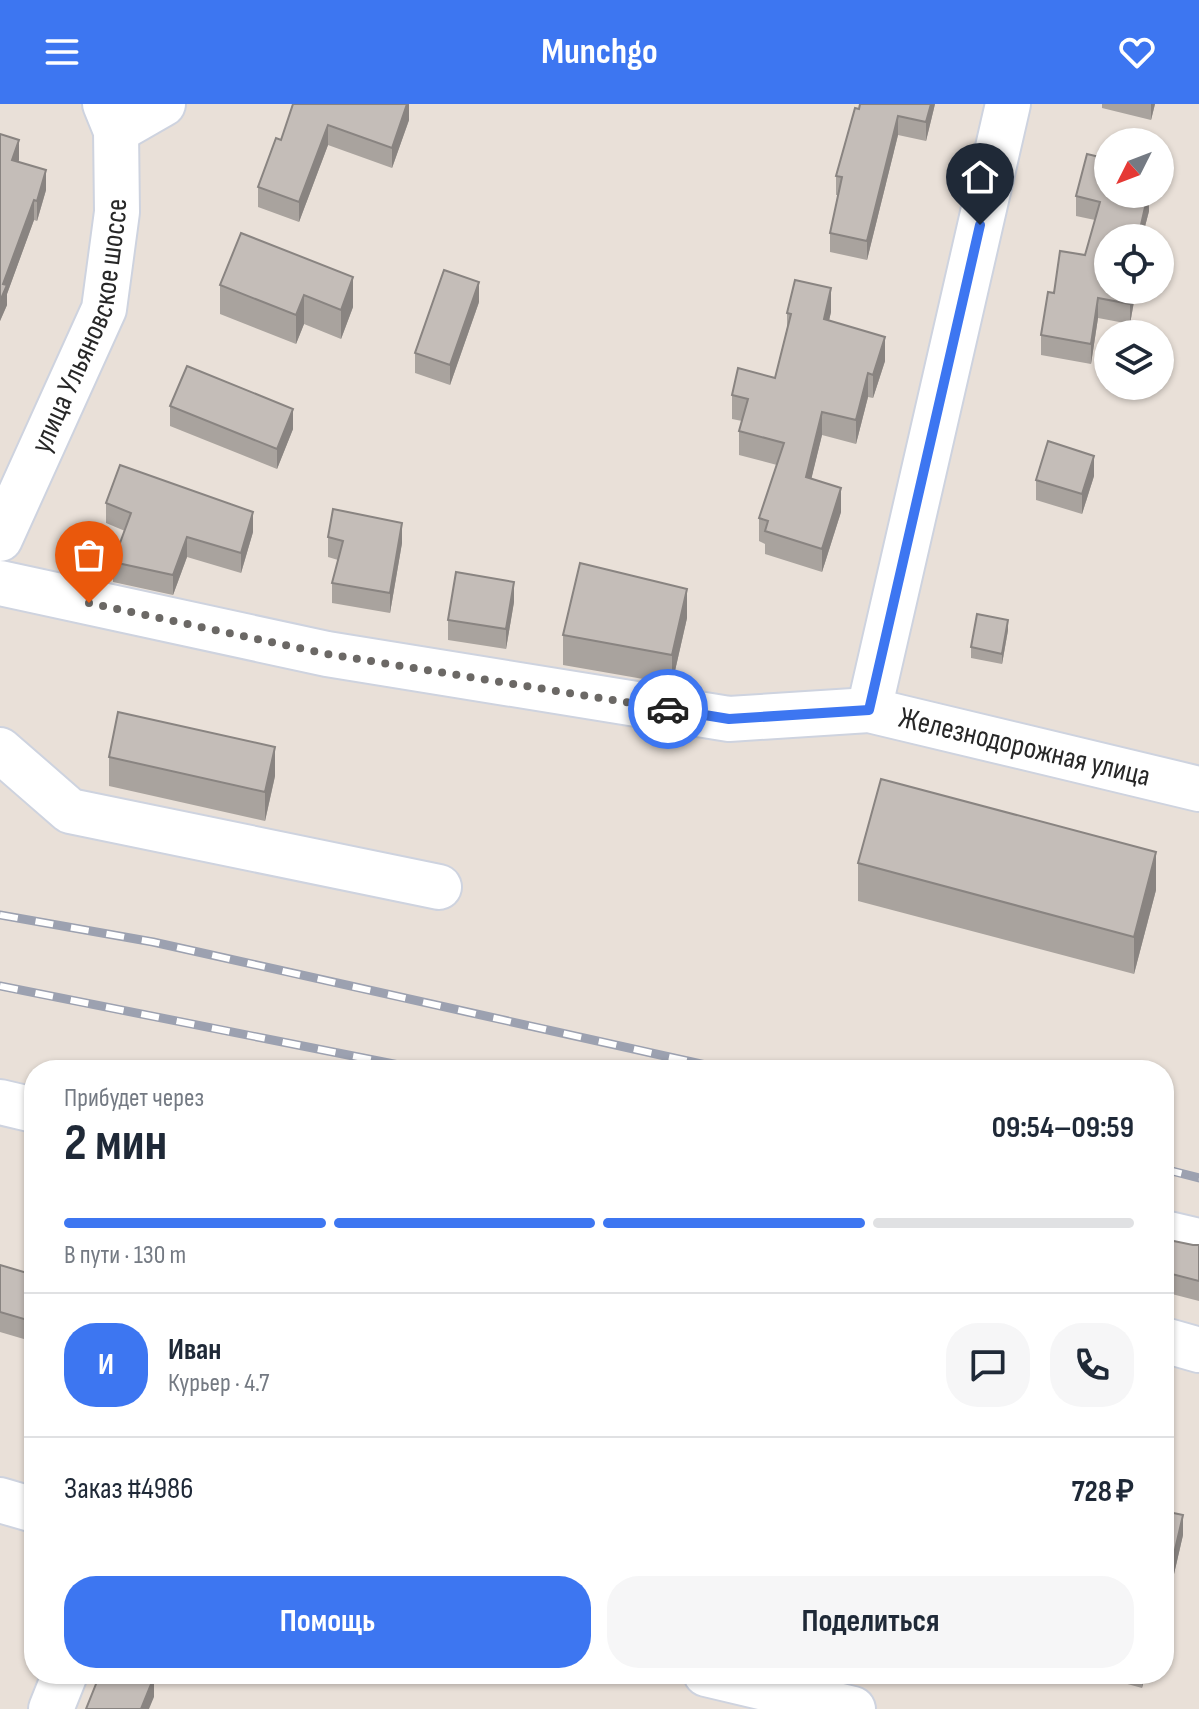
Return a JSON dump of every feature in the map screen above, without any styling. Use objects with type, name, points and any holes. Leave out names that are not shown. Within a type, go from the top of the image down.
[{"type":"street","points":[[110,117],[163,104]]},
{"type":"street","points":[[869,710],[1008,104]]},
{"type":"street","name":"улица Ульяновское шоссе","points":[[0,539],[104,309],[117,212],[110,117]]},
{"type":"street","name":"Железнодорожная улица","points":[[0,583],[327,654],[729,719],[869,710],[1199,789]]},
{"type":"street","points":[[0,750],[70,811],[439,887]]},
{"type":"street","points":[[0,1102],[24,1108]]},
{"type":"street","points":[[1174,1235],[1199,1241]]},
{"type":"street","points":[[1174,1343],[1199,1350]]},
{"type":"street","points":[[0,1500],[24,1507]]},
{"type":"street","points":[[51,1709],[61,1684]]},
{"type":"street","points":[[748,1684],[853,1709]]},
{"type":"building","points":[[293,104],[407,104],[392,148],[328,125],[299,202],[258,187],[276,138],[281,140]]},
{"type":"building","points":[[860,104],[931,104],[926,122],[898,116],[867,241],[830,233],[842,177],[836,176],[855,108],[859,109]]},
{"type":"building","points":[[0,134],[19,140],[12,160],[46,170],[37,201],[34,200],[3,284],[7,285],[0,301]]},
{"type":"building","points":[[1087,154],[1094,156],[1094,200],[1076,196]]},
{"type":"building","points":[[1098,208],[1145,208],[1141,224],[1094,224],[1094,304],[1097,304],[1091,344],[1041,335],[1048,292],[1054,293],[1060,251],[1085,255]]},
{"type":"building","points":[[241,233],[353,277],[341,310],[304,295],[296,315],[220,285]]},
{"type":"building","points":[[444,270],[479,282],[450,365],[415,353]]},
{"type":"building","points":[[795,280],[831,288],[824,319],[885,337],[873,375],[868,373],[856,420],[822,412],[806,477],[841,488],[822,549],[765,531],[768,521],[759,518],[784,443],[739,431],[748,399],[732,395],[738,368],[775,378],[791,314],[787,313]]},
{"type":"building","points":[[187,366],[293,409],[277,449],[170,406]]},
{"type":"building","points":[[1048,441],[1094,456],[1082,494],[1036,480]]},
{"type":"building","points":[[120,465],[253,512],[241,553],[187,537],[173,575],[113,562],[131,513],[106,503]]},
{"type":"building","points":[[333,509],[402,523],[390,593],[332,583],[343,541],[328,537]]},
{"type":"building","points":[[580,563],[687,589],[672,655],[563,635]]},
{"type":"building","points":[[456,572],[514,582],[506,629],[448,620]]},
{"type":"building","points":[[977,614],[1008,620],[1002,654],[971,647]]},
{"type":"building","points":[[118,712],[275,747],[265,792],[109,757]]},
{"type":"building","points":[[881,779],[1156,852],[1134,937],[858,863]]},
{"type":"building","points":[[1174,1241],[1199,1245],[1199,1281],[1174,1275]]},
{"type":"building","points":[[0,1265],[24,1272],[24,1319],[0,1312]]},
{"type":"building","points":[[1174,1513],[1183,1515],[1174,1554]]},
{"type":"building","points":[[96,1684],[151,1684],[141,1709],[86,1709]]},
{"type":"railway","points":[[0,915],[153,942],[683,1060]]},
{"type":"railway","points":[[0,986],[374,1060]]},
{"type":"railway","points":[[1174,1172],[1199,1178]]},
{"type":"way so far","points":[[89,603],[327,654],[668,709]]},
{"type":"route","points":[[668,709],[729,719],[869,710],[980,225]]}]
